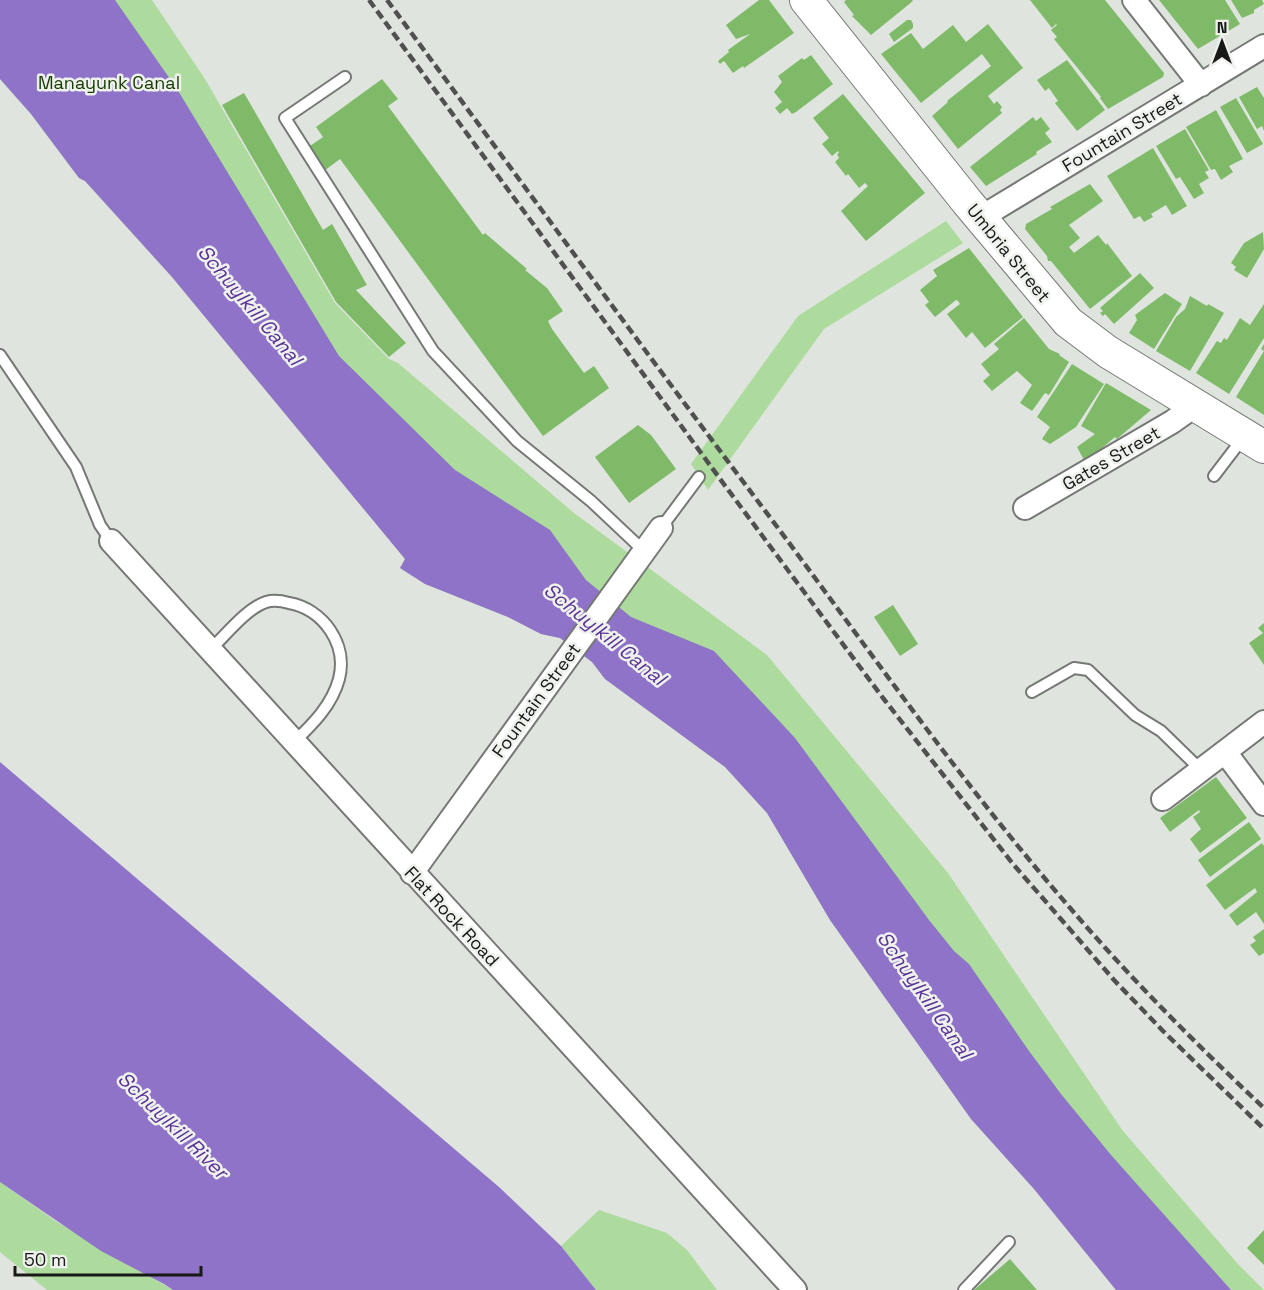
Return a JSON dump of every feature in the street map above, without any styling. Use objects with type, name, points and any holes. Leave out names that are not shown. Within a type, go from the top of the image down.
[{"type":"main road","name":"Umbria Street","points":[[806,0],[980,218],[1068,322],[1108,352],[1259,444]]},
{"type":"street","points":[[1134,0],[1201,85]]},
{"type":"street","name":"Fountain Street","points":[[980,218],[1264,46]]},
{"type":"street","name":"Gates Street","points":[[1025,508],[1172,423],[1196,405]]},
{"type":"street","name":"Fountain Street","points":[[412,873],[661,528]]},
{"type":"street","name":"Flat Rock Road","points":[[111,541],[795,1290]]},
{"type":"street","points":[[1163,799],[1264,722]]},
{"type":"street","points":[[1225,752],[1264,804]]},
{"type":"lane","points":[[345,77],[285,118],[433,351],[517,441],[591,501],[644,551]]},
{"type":"lane","points":[[0,355],[76,467],[100,525],[111,541]]},
{"type":"lane","points":[[1214,476],[1259,444]]},
{"type":"lane","points":[[661,528],[699,477]]},
{"type":"lane","points":[[210,650],[241,620],[267,602],[291,603],[308,608],[319,616],[329,628],[338,646],[339,678],[323,712],[294,742]]},
{"type":"lane","points":[[1032,692],[1074,668],[1088,670],[1135,714],[1161,731],[1201,770]]},
{"type":"lane","points":[[964,1290],[1009,1242]]},
{"type":"green space","name":"Manayunk Canal","points":[[0,0],[152,0],[205,79],[335,303],[389,359],[398,363],[574,513],[767,655],[948,873],[1123,1131],[1238,1264],[1264,1290],[1116,1290],[1034,1189],[971,1119],[830,920],[767,813],[725,767],[605,679],[592,662],[560,638],[541,634],[508,617],[425,584],[400,568],[405,559],[172,277],[85,181],[79,178],[31,114],[0,79]]},
{"type":"green space","points":[[946,221],[963,243],[824,329],[708,490],[691,464],[798,316]]},
{"type":"green space","points":[[0,1182],[57,1222],[173,1290],[47,1290],[0,1252]]},
{"type":"green space","points":[[599,1210],[667,1233],[687,1250],[717,1290],[596,1290],[561,1246]]},
{"type":"water","name":"Manayunk Canal","points":[[0,0],[115,0],[177,89],[339,356],[455,470],[550,530],[586,580],[631,617],[714,651],[795,738],[929,920],[954,951],[969,964],[1061,1094],[1111,1155],[1231,1290],[1116,1290],[1034,1189],[971,1119],[830,920],[767,813],[725,767],[605,679],[592,662],[560,638],[541,634],[508,617],[425,584],[400,568],[405,559],[172,277],[85,181],[79,178],[31,114],[0,79]]},
{"type":"water","name":"Schuylkill River","points":[[0,762],[499,1187],[561,1246],[596,1290],[173,1290],[101,1251],[0,1182]]},
{"type":"building","points":[[759,0],[769,0],[794,33],[744,68],[743,66],[733,73],[724,61],[720,64],[718,61],[729,52],[728,50],[750,34],[736,39],[726,25]]},
{"type":"building","points":[[846,0],[913,1],[871,35],[852,16],[854,15],[844,2]]},
{"type":"building","points":[[1030,0],[1105,0],[1164,73],[1163,77],[1108,109],[1054,39],[1057,37],[1051,30],[1057,25],[1052,28]]},
{"type":"building","points":[[1159,0],[1225,0],[1240,24],[1198,49]]},
{"type":"building","points":[[1231,0],[1262,0],[1264,4],[1254,10],[1254,13],[1242,18]]},
{"type":"building","points":[[907,20],[911,20],[913,28],[894,42],[889,34]]},
{"type":"building","points":[[988,24],[1023,68],[988,96],[994,104],[997,101],[1002,107],[1000,110],[1002,113],[958,149],[932,116],[991,66],[982,54],[921,103],[881,54],[911,33],[923,49],[953,25],[966,42]]},
{"type":"building","points":[[811,55],[833,84],[796,112],[792,114],[787,108],[780,114],[775,108],[782,102],[774,92],[782,82],[778,76],[802,58],[804,60]]},
{"type":"building","points":[[1067,60],[1105,110],[1077,131],[1055,103],[1058,101],[1049,88],[1045,91],[1037,80]]},
{"type":"building","points":[[382,79],[398,99],[388,106],[483,235],[485,233],[547,288],[563,311],[548,321],[584,373],[594,366],[609,388],[543,436],[340,159],[324,171],[307,148],[323,137],[316,127]]},
{"type":"building","points":[[1257,87],[1264,98],[1264,131],[1262,126],[1257,129],[1239,97]]},
{"type":"building","points":[[244,93],[323,230],[332,224],[367,285],[356,290],[406,343],[389,357],[336,302],[222,105]]},
{"type":"building","points":[[843,94],[925,193],[866,241],[841,211],[868,186],[865,183],[859,188],[848,174],[846,176],[835,162],[839,158],[838,151],[832,156],[822,144],[829,138],[813,118]]},
{"type":"building","points":[[1236,98],[1263,144],[1247,153],[1220,107]]},
{"type":"building","points":[[1216,110],[1243,159],[1229,166],[1233,172],[1221,180],[1215,169],[1211,170],[1186,127]]},
{"type":"building","points":[[1033,117],[1036,121],[1041,117],[1050,129],[1045,133],[1052,142],[986,186],[970,167]]},
{"type":"building","points":[[1185,129],[1209,170],[1205,172],[1209,178],[1199,184],[1204,193],[1194,199],[1180,177],[1176,179],[1156,146]]},
{"type":"building","points":[[1153,148],[1187,206],[1172,215],[1166,205],[1151,214],[1153,217],[1144,222],[1140,216],[1134,219],[1107,176]]},
{"type":"building","points":[[1090,184],[1103,201],[1069,225],[1080,238],[1069,247],[1074,253],[1098,235],[1106,245],[1107,243],[1132,276],[1090,309],[1051,261],[1048,261],[1047,256],[1025,229],[1026,224],[1052,209],[1050,207]]},
{"type":"building","points":[[1263,232],[1264,249],[1247,278],[1234,270],[1236,267],[1231,263],[1244,243]]},
{"type":"building","points":[[969,248],[1023,317],[985,348],[972,332],[966,338],[947,314],[960,304],[958,301],[956,300],[935,317],[925,305],[929,302],[920,290],[937,276],[933,270]]},
{"type":"building","points":[[1140,273],[1154,288],[1114,324],[1105,314],[1103,316],[1100,313],[1103,311],[1100,308]]},
{"type":"building","points":[[1165,293],[1182,304],[1154,349],[1129,333],[1137,320],[1135,315]]},
{"type":"building","points":[[1190,296],[1224,313],[1190,371],[1156,351],[1176,317],[1185,309]]},
{"type":"building","points":[[1264,304],[1264,338],[1229,394],[1196,373],[1217,341],[1221,343],[1224,338],[1227,340],[1240,318],[1250,325]]},
{"type":"building","points":[[1024,318],[1049,349],[1060,354],[1069,362],[1049,395],[1045,393],[1032,411],[1020,403],[1032,385],[1017,371],[992,391],[983,381],[990,375],[981,364],[999,349],[994,344]]},
{"type":"building","points":[[1264,351],[1264,415],[1236,397]]},
{"type":"building","points":[[1072,364],[1104,384],[1076,427],[1050,444],[1042,439],[1050,427],[1037,417]]},
{"type":"building","points":[[1106,383],[1151,410],[1117,439],[1115,437],[1084,460],[1077,447],[1095,434],[1081,426]]},
{"type":"building","points":[[638,425],[651,435],[676,469],[629,503],[595,457]]},
{"type":"building","points":[[893,605],[918,644],[900,656],[874,617]]},
{"type":"building","points":[[1264,623],[1264,665],[1249,643],[1263,633],[1258,628]]},
{"type":"building","points":[[1216,777],[1247,818],[1200,853],[1190,839],[1201,829],[1193,817],[1200,812],[1199,810],[1170,832],[1160,818]]},
{"type":"building","points":[[1249,822],[1261,839],[1210,877],[1198,860]]},
{"type":"building","points":[[1262,843],[1264,846],[1264,924],[1256,912],[1237,926],[1229,915],[1257,892],[1255,888],[1225,910],[1206,885]]},
{"type":"building","points":[[1264,929],[1264,953],[1259,956],[1250,945],[1256,941],[1253,937]]},
{"type":"building","points":[[1264,1230],[1264,1265],[1247,1248]]},
{"type":"building","points":[[1010,1259],[1037,1290],[974,1290]]},
{"type":"railway","points":[[369,0],[883,698],[1013,864],[1114,980],[1264,1129]]},
{"type":"railway","points":[[387,0],[918,717],[993,814],[1031,862],[1117,961],[1189,1036],[1264,1108]]},
{"type":"water label","name":"Schuylkill Canal","points":[[250,305]]},
{"type":"water label","name":"Schuylkill Canal","points":[[605,634]]},
{"type":"water label","name":"Schuylkill Canal","points":[[925,995]]}]
